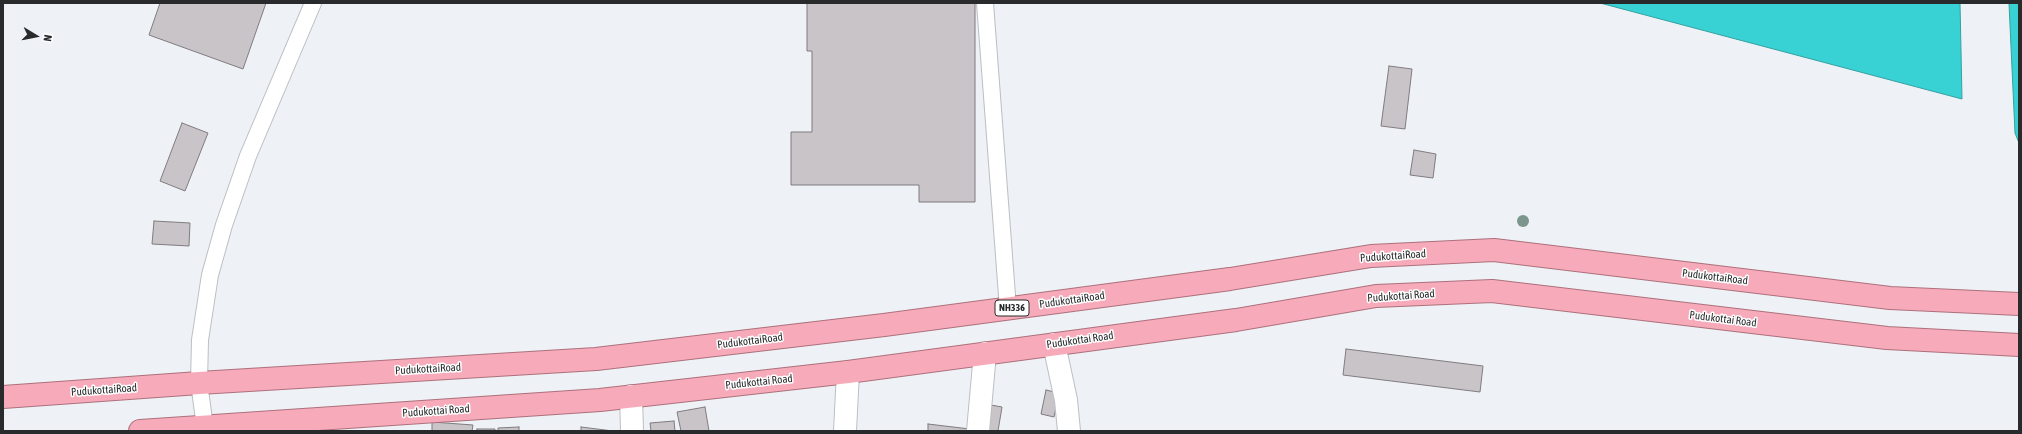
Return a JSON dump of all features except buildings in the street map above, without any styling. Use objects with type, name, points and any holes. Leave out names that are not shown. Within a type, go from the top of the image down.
[{"type":"highway","name":"PudukottaiRoad","points":[[3,397],[200,383],[596,359],[1008,309],[1230,279],[1371,256],[1494,250],[1890,298],[2019,304]]},
{"type":"highway","name":"Pudukottai Road","points":[[140,431],[600,400],[848,372],[1236,320],[1376,296],[1492,291],[1887,338],[2019,345]]},
{"type":"street","points":[[1054,344],[1066,400],[1069,431]]},
{"type":"street","points":[[978,431],[985,353]]},
{"type":"street","points":[[845,431],[848,372]]},
{"type":"street","points":[[631,396],[632,431]]},
{"type":"lane","points":[[205,426],[200,383],[200,340],[210,275],[224,225],[248,156],[313,3]]},
{"type":"lane","points":[[985,3],[1008,309]]},
{"type":"water","points":[[1600,3],[1960,3],[1962,99]]},
{"type":"water","points":[[2009,3],[2019,3],[2019,143],[2015,133]]}]
